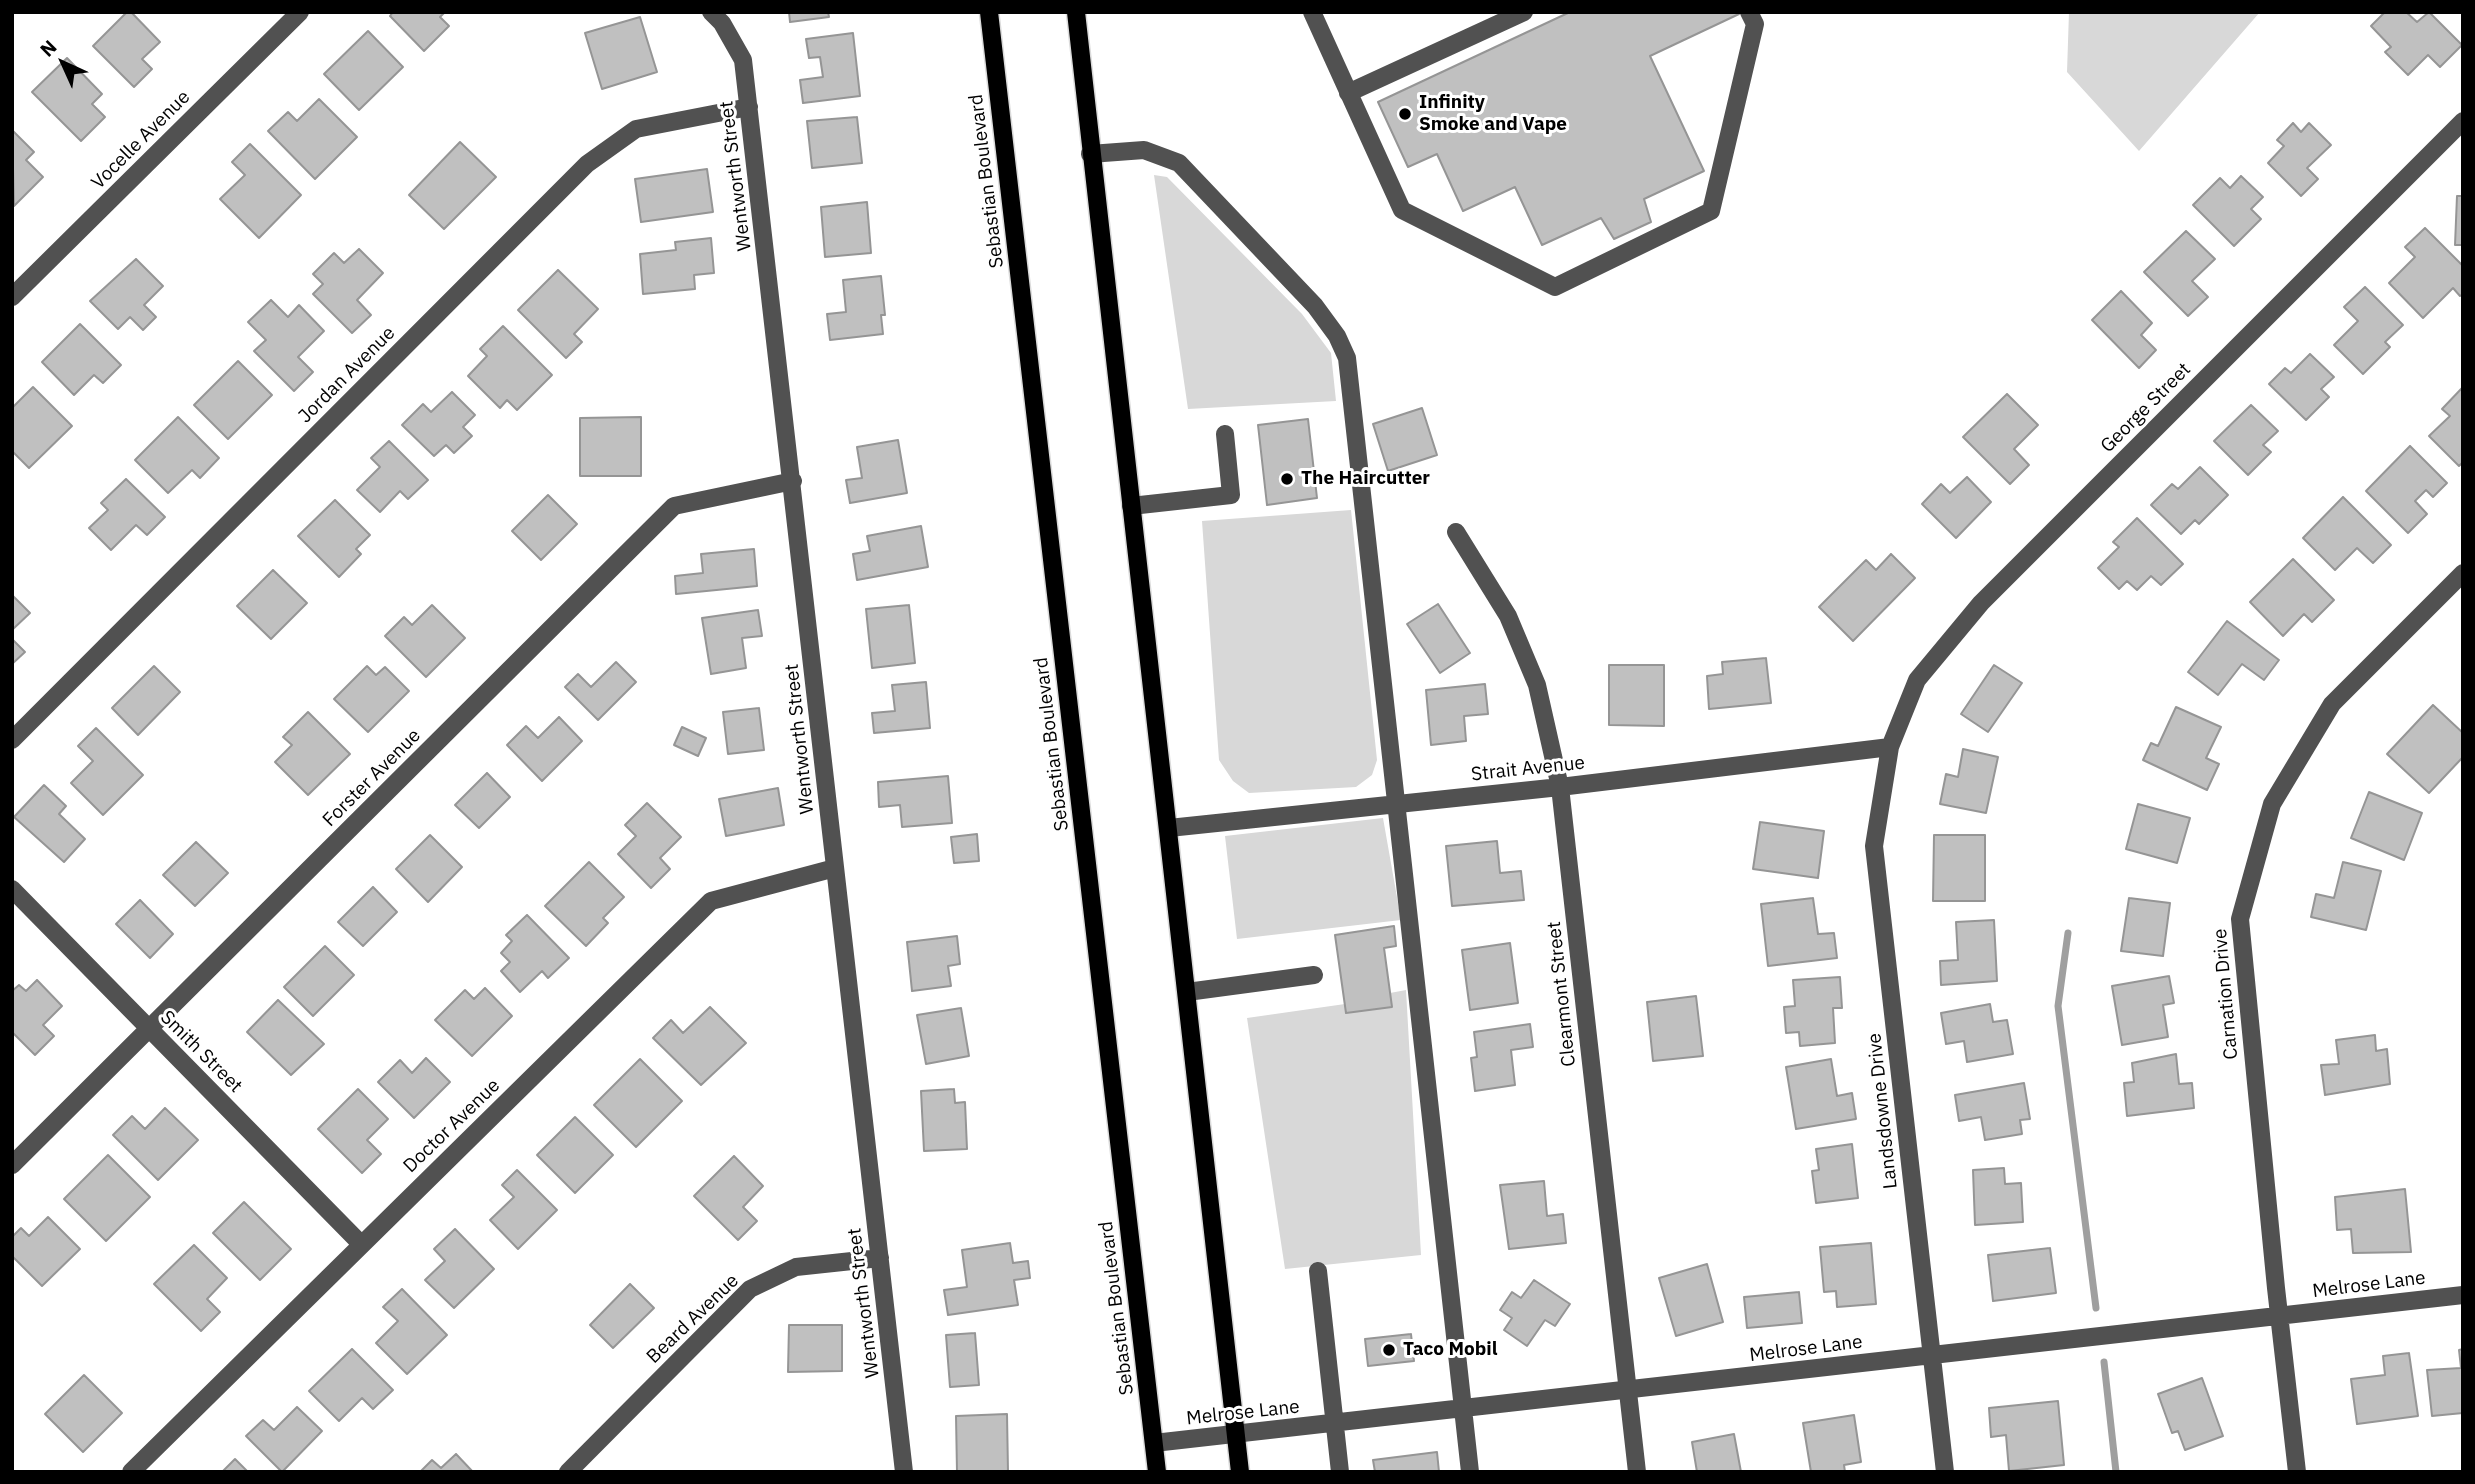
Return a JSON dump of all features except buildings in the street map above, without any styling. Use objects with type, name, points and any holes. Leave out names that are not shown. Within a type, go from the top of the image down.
[{"type":"main road","name":"Sebastian Boulevard","points":[[989,12],[1157,1472]]},
{"type":"main road","points":[[1076,12],[1240,1472]]},
{"type":"street","name":"Vocelle Avenue","points":[[14,293],[300,12]]},
{"type":"street","name":"Wentworth Street","points":[[711,12],[722,23],[744,60],[904,1472]]},
{"type":"street","points":[[1312,12],[1402,210],[1555,287],[1711,211],[1755,24],[1749,12]]},
{"type":"street","points":[[1349,93],[1524,12]]},
{"type":"street","name":"Jordan Avenue","points":[[12,740],[587,164],[636,129],[750,107]]},
{"type":"street","name":"George Street","points":[[1891,747],[1917,680],[1981,603],[2463,121]]},
{"type":"street","points":[[1090,154],[1144,150],[1180,163],[1315,306],[1337,336],[1347,358],[1470,1472]]},
{"type":"street","points":[[1131,506],[1231,495],[1225,434]]},
{"type":"street","name":"Forster Avenue","points":[[12,1165],[674,506],[793,481]]},
{"type":"street","name":"Clearmont Street","points":[[1456,532],[1508,616],[1537,685],[1560,787],[1637,1472]]},
{"type":"street","name":"Carnation Drive","points":[[2297,1472],[2240,919],[2272,804],[2332,704],[2463,573]]},
{"type":"street","name":"Strait Avenue","points":[[1169,828],[1560,787],[1891,747]]},
{"type":"street","name":"Landsdowne Drive","points":[[1891,747],[1874,846],[1945,1472]]},
{"type":"street","name":"Doctor Avenue","points":[[131,1472],[711,901],[835,868]]},
{"type":"street","name":"Smith Street","points":[[12,889],[361,1244]]},
{"type":"street","points":[[1187,992],[1314,975]]},
{"type":"street","name":"Beard Avenue","points":[[568,1472],[750,1289],[796,1267],[880,1258]]},
{"type":"street","points":[[1318,1271],[1340,1472]]},
{"type":"street","name":"Melrose Lane","points":[[1154,1443],[2463,1295]]},
{"type":"shaded area","points":[[2069,12],[2260,12],[2139,151],[2067,72]]},
{"type":"shaded area","points":[[1154,175],[1167,177],[1302,314],[1331,353],[1336,401],[1188,409]]},
{"type":"shaded area","points":[[1351,510],[1377,760],[1372,775],[1356,787],[1249,793],[1233,781],[1219,760],[1202,521]]},
{"type":"shaded area","points":[[1383,818],[1401,920],[1237,939],[1225,836]]},
{"type":"shaded area","points":[[1406,990],[1421,1255],[1285,1269],[1247,1018],[1345,1004],[1346,1013],[1391,1007],[1390,993]]},
{"type":"waterway","points":[[2068,933],[2058,1006],[2096,1308]]},
{"type":"waterway","points":[[2104,1362],[2116,1472]]},
{"type":"place","name":"Infinity Smoke and Vape","points":[[1405,114]]},
{"type":"place","name":"The Haircutter","points":[[1287,479]]},
{"type":"place","name":"Taco Mobil","points":[[1389,1350]]}]
